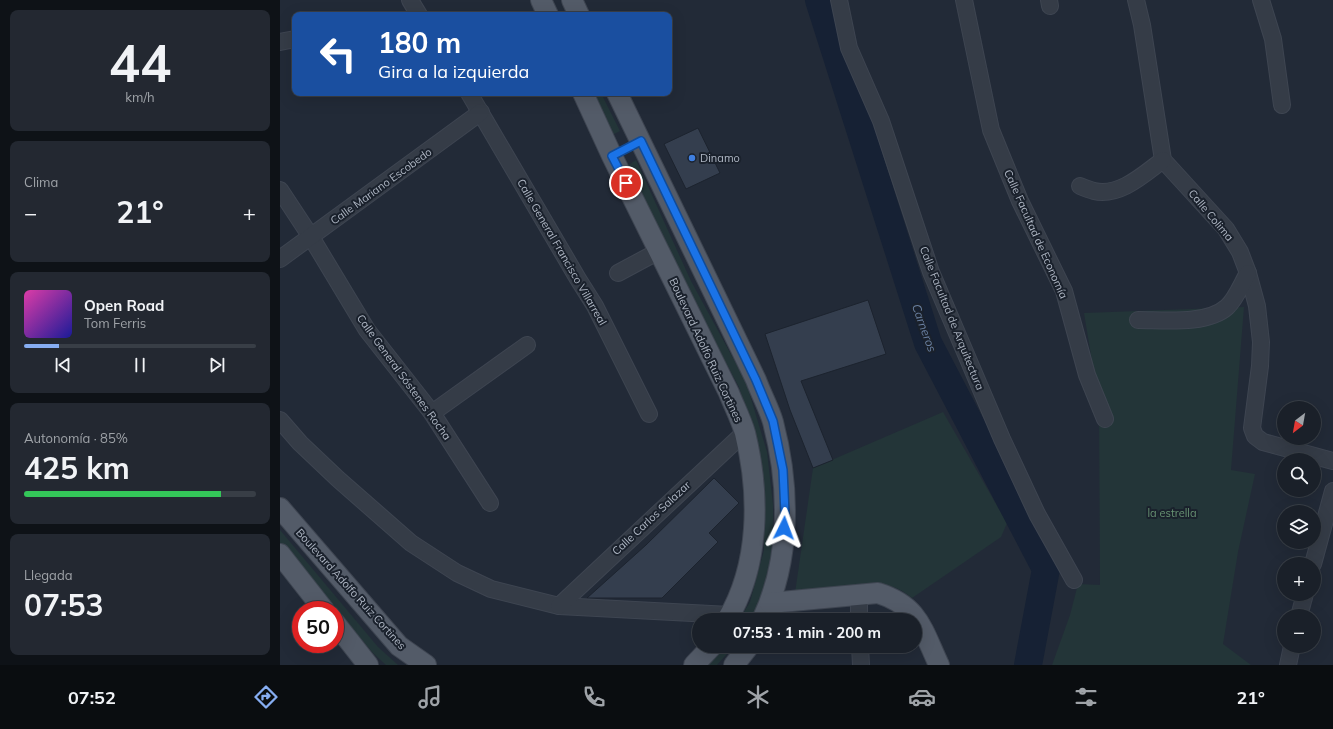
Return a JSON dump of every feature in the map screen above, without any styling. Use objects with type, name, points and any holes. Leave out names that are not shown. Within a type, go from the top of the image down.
[{"type":"main road","points":[[541,0],[547,12]]},
{"type":"main road","points":[[572,0],[578,12]]},
{"type":"main road","name":"Boulevard Adolfo Ruiz Cortines","points":[[585,96],[612,156],[729,393],[745,432],[753,477],[755,518],[752,551],[742,589],[731,613]]},
{"type":"main road","points":[[618,96],[756,380],[773,421],[783,470],[785,513],[782,560],[766,612],[859,595],[878,593],[893,598],[906,606],[918,620],[939,665]]},
{"type":"main road","points":[[612,156],[641,141]]},
{"type":"main road","name":"Boulevard Adolfo Ruiz Cortines","points":[[280,508],[399,646],[426,665]]},
{"type":"main road","points":[[280,554],[317,601]]},
{"type":"main road","points":[[344,634],[368,665]]},
{"type":"main road","points":[[694,665],[705,653]]},
{"type":"main road","points":[[734,665],[743,653]]},
{"type":"street","points":[[410,0],[417,12]]},
{"type":"street","name":"Calle Facultad de Arquitectura","points":[[839,0],[849,48],[881,121],[931,272],[1002,439],[1037,514],[1074,580]]},
{"type":"street","name":"Calle Facultad de Economía","points":[[964,0],[991,130],[1020,201],[1064,291],[1087,375],[1105,419]]},
{"type":"street","points":[[1080,186],[1095,192],[1109,191],[1133,183],[1163,160],[1142,25],[1136,0]]},
{"type":"street","points":[[1261,0],[1273,39],[1282,104]]},
{"type":"street","points":[[280,42],[292,40]]},
{"type":"street","name":"Calle General Francisco Villarreal","points":[[471,96],[578,280],[595,306],[649,414]]},
{"type":"street","name":"Calle Mariano Escobedo","points":[[280,259],[481,112]]},
{"type":"street","name":"Calle Colima","points":[[1163,160],[1226,229],[1240,252],[1248,273],[1257,306],[1260,342],[1260,366],[1252,428],[1255,436],[1263,442],[1333,461]]},
{"type":"street","name":"Calle General Sóstenes Rocha","points":[[280,190],[311,237],[367,330],[432,413],[490,503]]},
{"type":"street","points":[[618,272],[659,251]]},
{"type":"street","points":[[1138,320],[1200,319],[1216,315],[1229,306],[1248,273]]},
{"type":"street","points":[[432,413],[527,345]]},
{"type":"street","points":[[280,420],[300,443],[338,479],[411,543],[457,573],[491,589],[559,606],[692,615]]},
{"type":"street","name":"Calle Carlos Salazar","points":[[559,606],[745,432]]},
{"type":"street","points":[[1315,557],[1333,491]]},
{"type":"street","points":[[859,595],[860,613]]},
{"type":"street","points":[[860,653],[861,665]]},
{"type":"street","points":[[1288,665],[1291,653]]},
{"type":"green space","points":[[592,96],[602,96],[620,131],[612,135]]},
{"type":"green space","points":[[636,160],[691,281],[746,382],[767,452],[773,505],[773,550],[759,605],[754,613],[743,613],[750,602],[764,550],[764,506],[759,455],[739,387],[684,285],[627,166]]},
{"type":"green space","name":"la estrella","points":[[1244,307],[1231,470],[1255,474],[1238,552],[1223,644],[1251,665],[1052,665],[1070,615],[1078,584],[1100,585],[1099,403],[1084,313]]},
{"type":"green space","points":[[943,412],[1007,523],[1001,537],[912,598],[894,587],[875,584],[795,593],[813,468]]},
{"type":"green space","points":[[280,530],[339,601],[329,601],[280,543]]},
{"type":"green space","points":[[344,606],[378,647],[398,665],[386,665],[373,653],[344,619]]},
{"type":"green space","points":[[715,653],[728,653],[717,665],[705,665]]},
{"type":"building","name":"Dinamo","points":[[698,128],[720,173],[686,189],[664,144]]},
{"type":"building","points":[[868,300],[886,354],[801,381],[833,460],[813,468],[790,410],[765,334]]},
{"type":"building","points":[[714,478],[739,503],[709,533],[718,542],[662,598],[587,598],[646,545]]},
{"type":"waterway","name":"Carneros","points":[[819,0],[928,343],[1046,569],[1028,665]]},
{"type":"place","name":"Dinamo","points":[[692,158]]},
{"type":"route","points":[[626,183],[612,156],[641,141],[756,380],[773,421],[783,470],[785,513],[784,528]]}]
